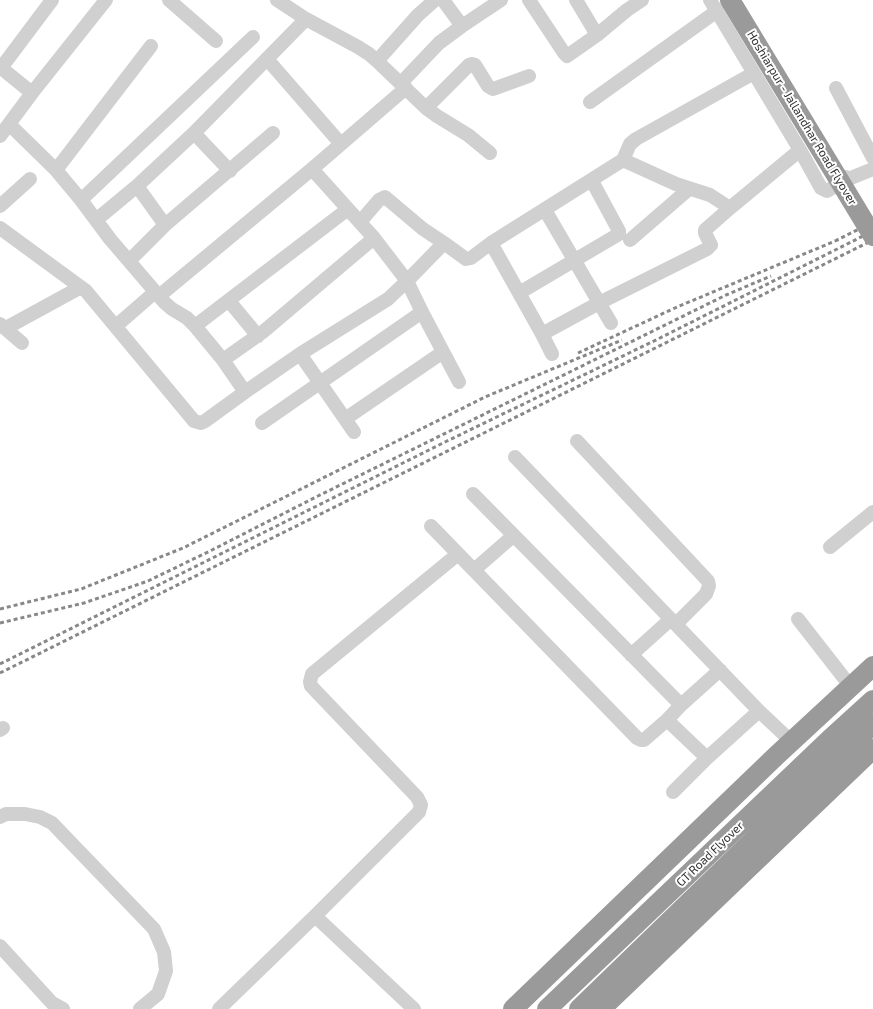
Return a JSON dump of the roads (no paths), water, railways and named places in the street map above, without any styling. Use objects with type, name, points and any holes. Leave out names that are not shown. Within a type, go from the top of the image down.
[{"type":"highway","name":"Hoshiarpur - Jallandhar Road Flyover","points":[[719,4],[873,236]]},
{"type":"highway","points":[[513,1009],[873,666]]},
{"type":"highway","name":"GT Road Flyover","points":[[547,1009],[873,700]]},
{"type":"highway","name":"GT Road Flyover","points":[[580,1009],[873,724]]},
{"type":"highway","points":[[601,1009],[873,749]]},
{"type":"highway","points":[[535,1009],[555,968]]},
{"type":"street","points":[[32,93],[0,68],[52,0]]},
{"type":"street","points":[[0,136],[106,0]]},
{"type":"street","points":[[169,0],[216,41]]},
{"type":"street","points":[[277,0],[306,19],[358,47],[377,61],[426,108],[468,135],[490,154]]},
{"type":"street","points":[[377,61],[418,15],[435,0]]},
{"type":"street","points":[[443,0],[462,26]]},
{"type":"street","points":[[116,326],[312,169],[403,86],[439,43],[501,0]]},
{"type":"street","points":[[529,0],[566,55],[597,35],[624,5],[642,0]]},
{"type":"street","points":[[576,0],[597,35]]},
{"type":"street","points":[[741,0],[846,180]]},
{"type":"street","points":[[590,102],[719,4],[754,73],[821,188],[823,190],[827,190],[846,180],[873,169]]},
{"type":"street","points":[[96,220],[137,186],[194,133],[306,19]]},
{"type":"street","points":[[81,200],[253,37]]},
{"type":"street","points":[[56,170],[151,46]]},
{"type":"street","points":[[267,59],[340,144]]},
{"type":"street","points":[[426,108],[469,65],[472,64],[475,64],[488,86],[493,89],[529,76]]},
{"type":"street","points":[[360,222],[379,200],[385,197],[423,229],[468,259],[624,160],[630,144],[636,139],[754,73]]},
{"type":"street","points":[[836,88],[873,158]]},
{"type":"street","points":[[9,124],[56,170],[110,239],[157,294],[172,309],[187,318],[195,326],[223,360],[245,392]]},
{"type":"street","points":[[194,133],[230,171]]},
{"type":"street","points":[[129,261],[165,225],[273,133]]},
{"type":"street","points":[[542,334],[599,303],[707,249],[711,245],[705,233],[706,230],[800,150]]},
{"type":"street","points":[[624,160],[689,189],[710,195],[730,208]]},
{"type":"street","points":[[312,169],[374,238],[407,281],[459,382]]},
{"type":"street","points":[[0,206],[30,179]]},
{"type":"street","points":[[519,293],[619,234],[619,231],[592,181]]},
{"type":"street","points":[[137,186],[165,225]]},
{"type":"street","points":[[630,240],[689,189]]},
{"type":"street","points":[[195,326],[348,209]]},
{"type":"street","points":[[545,210],[611,322]]},
{"type":"street","points":[[0,228],[81,287],[116,326],[194,422],[202,423],[300,354],[388,299],[444,244]]},
{"type":"street","points":[[223,360],[258,336],[374,238]]},
{"type":"street","points":[[491,244],[552,354]]},
{"type":"street","points":[[22,343],[3,326],[81,287]]},
{"type":"street","points":[[229,301],[258,336]]},
{"type":"street","points":[[262,423],[321,384],[422,312]]},
{"type":"street","points":[[345,419],[443,352]]},
{"type":"street","points":[[300,354],[354,432]]},
{"type":"street","points":[[578,441],[708,581],[709,586],[706,594],[631,655]]},
{"type":"street","points":[[515,456],[759,711],[792,742]]},
{"type":"street","points":[[473,494],[681,705]]},
{"type":"street","points":[[830,547],[873,512]]},
{"type":"street","points":[[431,526],[637,738],[641,740],[644,740],[667,720],[681,705],[720,670]]},
{"type":"street","points":[[474,570],[513,536]]},
{"type":"street","points":[[218,1009],[315,916],[419,812],[421,805],[417,797],[312,686],[310,682],[312,674],[458,554]]},
{"type":"street","points":[[798,619],[850,687]]},
{"type":"street","points":[[673,792],[707,758],[759,711]]},
{"type":"street","points":[[667,720],[707,758]]},
{"type":"street","points":[[0,817],[6,814],[25,814],[40,817],[52,824],[154,929],[164,952],[166,972],[158,994],[140,1009]]},
{"type":"street","points":[[315,916],[414,1009]]},
{"type":"street","points":[[0,946],[54,1007]]},
{"type":"railway","points":[[835,241],[873,222]]},
{"type":"railway","points":[[0,664],[445,442],[658,339],[873,231]]},
{"type":"railway","points":[[578,353],[677,307],[840,239]]},
{"type":"railway","points":[[0,673],[873,240]]},
{"type":"railway","points":[[0,623],[84,603],[148,581],[726,295],[771,276]]},
{"type":"railway","points":[[0,609],[81,589],[183,548],[485,397],[622,340]]}]
